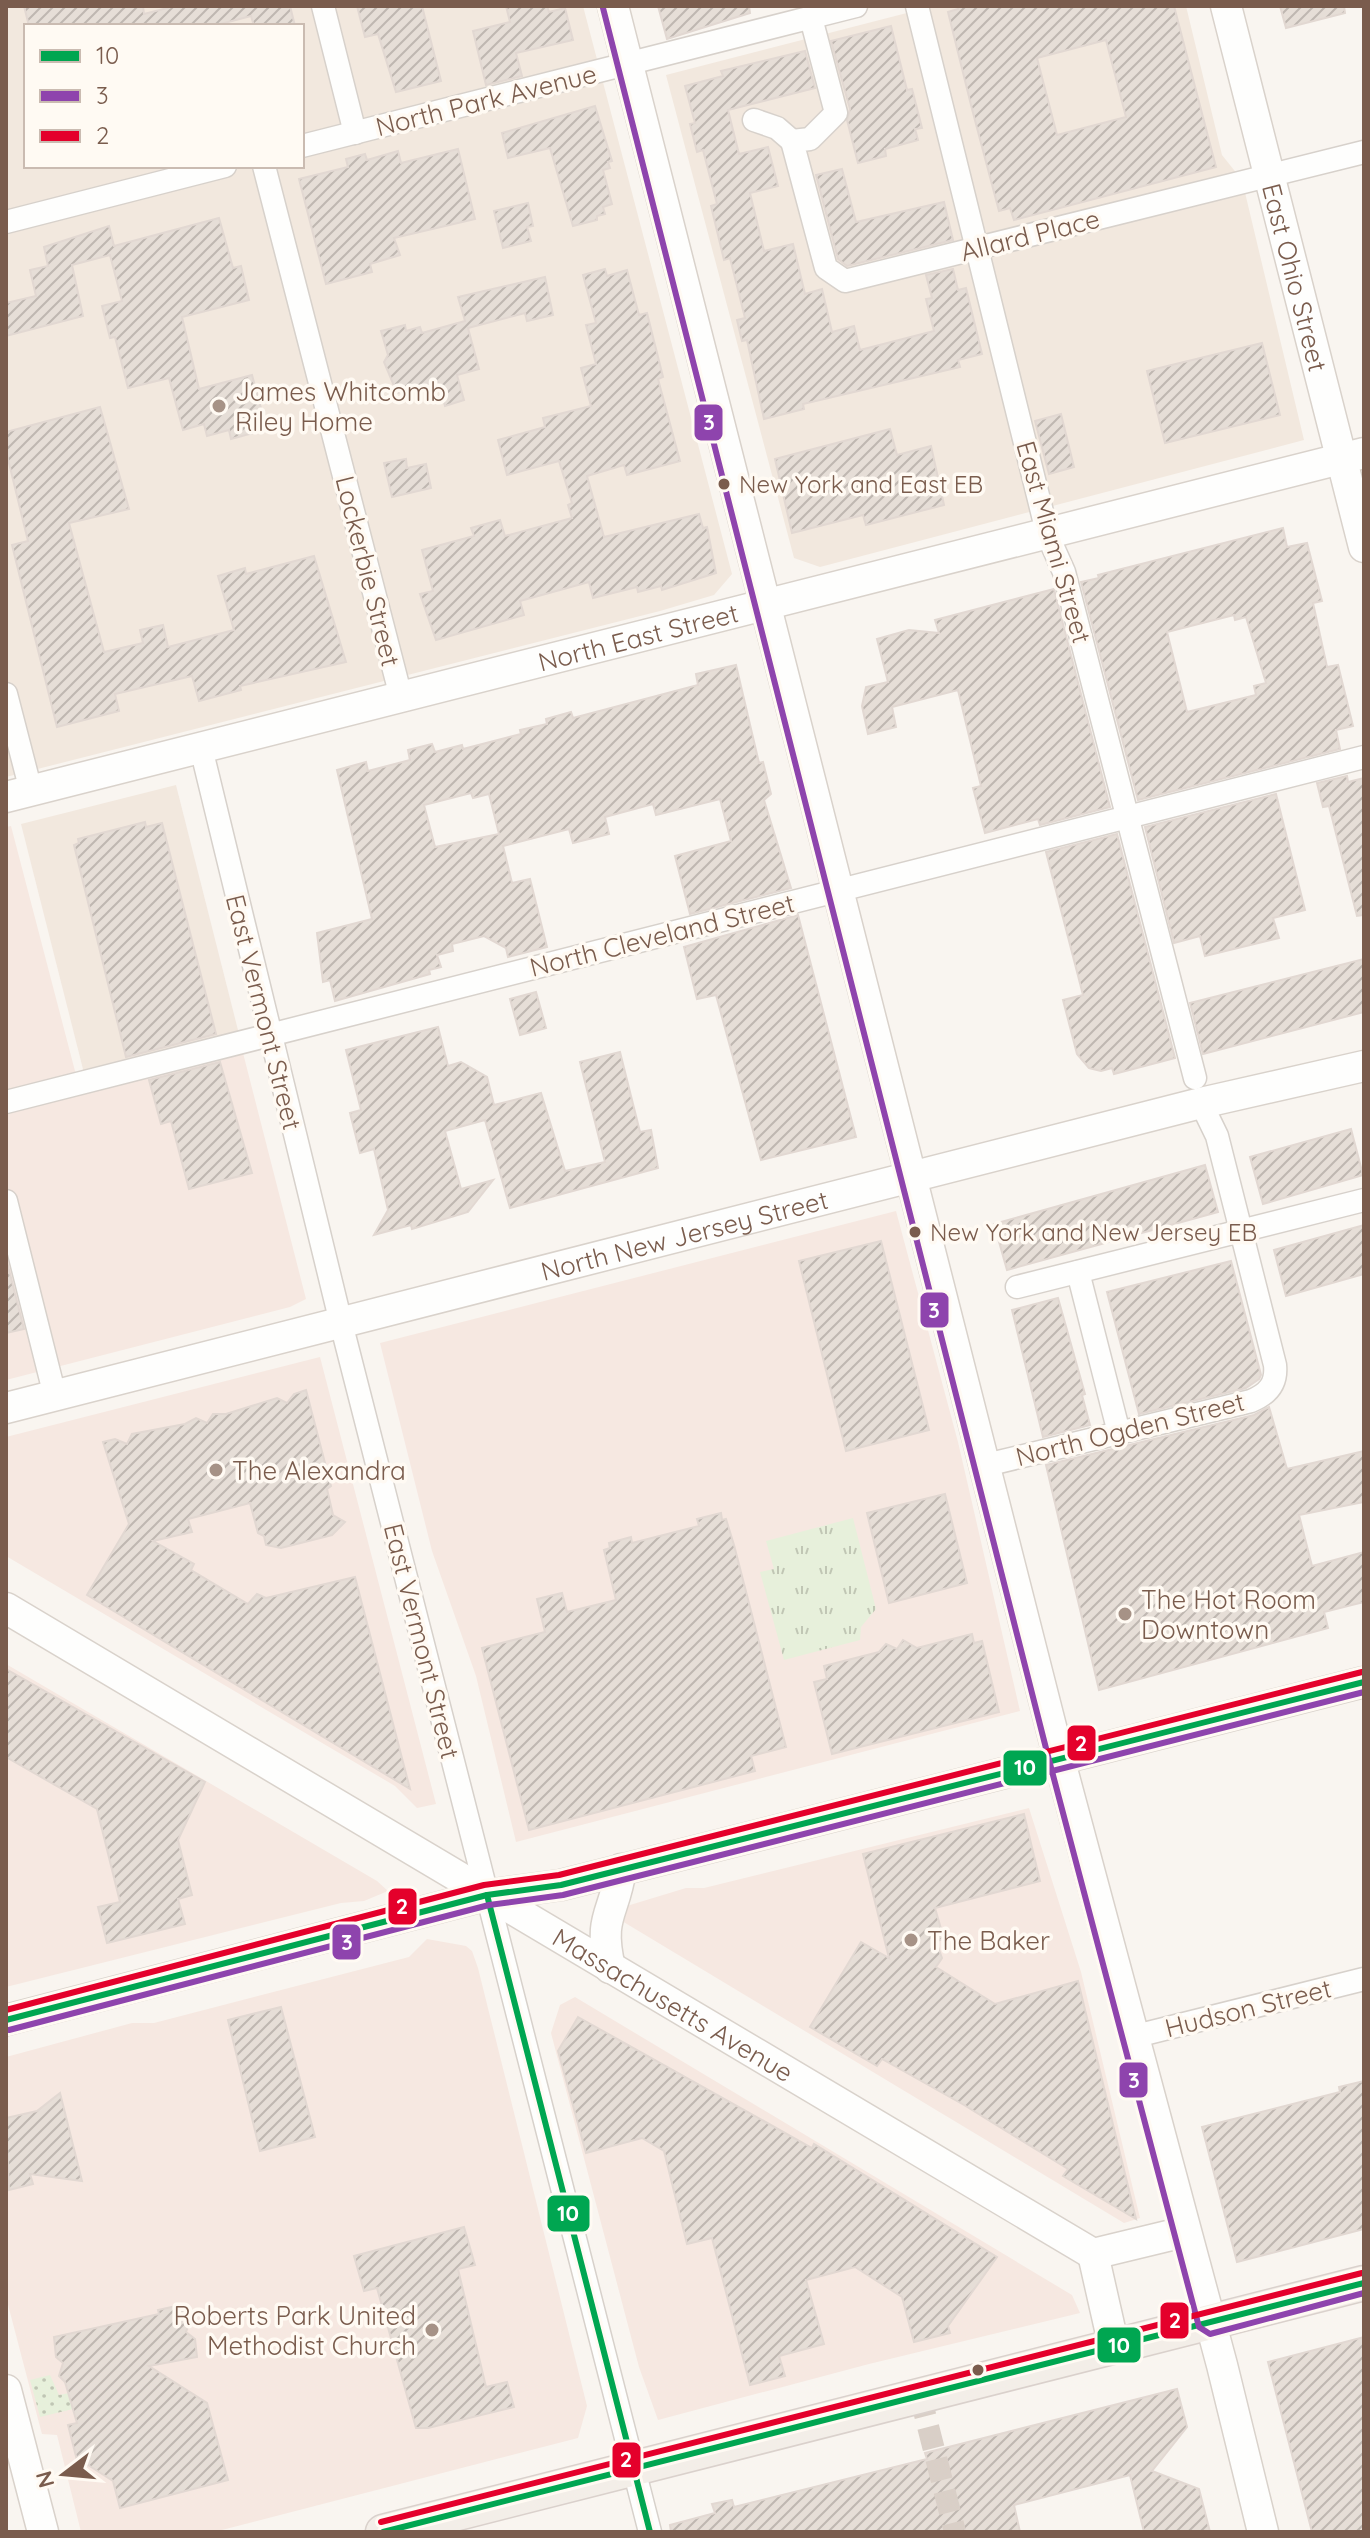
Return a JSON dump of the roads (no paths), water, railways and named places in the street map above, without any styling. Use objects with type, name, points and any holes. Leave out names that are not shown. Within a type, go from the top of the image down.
[{"type":"main road","points":[[613,6],[1059,1758],[1208,2324],[1222,2365],[1263,2532]]},
{"type":"main road","name":"East Ohio Street","points":[[1226,6],[1268,174],[1353,456],[1364,547]]},
{"type":"main road","name":"North East Street","points":[[18,794],[1048,536],[1353,456]]},
{"type":"main road","name":"North New Jersey Street","points":[[6,1408],[913,1178],[1198,1090],[1364,1066]]},
{"type":"main road","name":"Massachusetts Avenue","points":[[6,1608],[1093,2254]]},
{"type":"main road","points":[[6,2020],[487,1895],[561,1885],[1364,1682]]},
{"type":"main road","points":[[610,1968],[603,1928],[618,1890],[621,1869]]},
{"type":"main road","points":[[1114,2347],[1093,2254],[1184,2232]]},
{"type":"main road","points":[[383,2532],[1364,2283]]},
{"type":"main road","points":[[6,2390],[43,2532]]},
{"type":"street","points":[[323,6],[355,133]]},
{"type":"street","name":"North Park Avenue","points":[[304,146],[856,6]]},
{"type":"street","name":"East Miami Street","points":[[917,6],[1048,536],[1064,572],[1198,1090],[1217,1136],[1275,1365],[1271,1388]]},
{"type":"street","points":[[754,120],[777,128],[792,141],[810,139],[836,113],[811,18]]},
{"type":"street","name":"Allard Place","points":[[792,141],[826,268],[845,281],[1364,152]]},
{"type":"street","points":[[6,222],[217,168]]},
{"type":"street","name":"Lockerbie Street","points":[[265,168],[401,697]]},
{"type":"street","points":[[6,694],[18,794]]},
{"type":"street","name":"East Vermont Street","points":[[201,748],[341,1323],[650,2532]]},
{"type":"street","name":"North Cleveland Street","points":[[6,1102],[1364,757]]},
{"type":"street","points":[[1017,1287],[1364,1200]]},
{"type":"street","points":[[6,1201],[55,1396]]},
{"type":"street","points":[[1078,1272],[1119,1433]]},
{"type":"street","name":"North Ogden Street","points":[[986,1465],[1251,1401],[1271,1388]]},
{"type":"street","name":"Hudson Street","points":[[1132,2037],[1364,1979]]},
{"type":"tunnel","points":[[920,2395],[955,2532]]},
{"type":"place","name":"James Whitcomb Riley Home","points":[[219,406]]},
{"type":"place","name":"New York and East EB","points":[[724,484]]},
{"type":"place","name":"New York and New Jersey EB","points":[[915,1232]]},
{"type":"place","name":"The Alexandra","points":[[216,1470]]},
{"type":"place","name":"The Hot Room Downtown","points":[[1125,1614]]},
{"type":"place","name":"The Baker","points":[[911,1940]]},
{"type":"place","name":"Roberts Park United Methodist Church","points":[[432,2330]]}]
